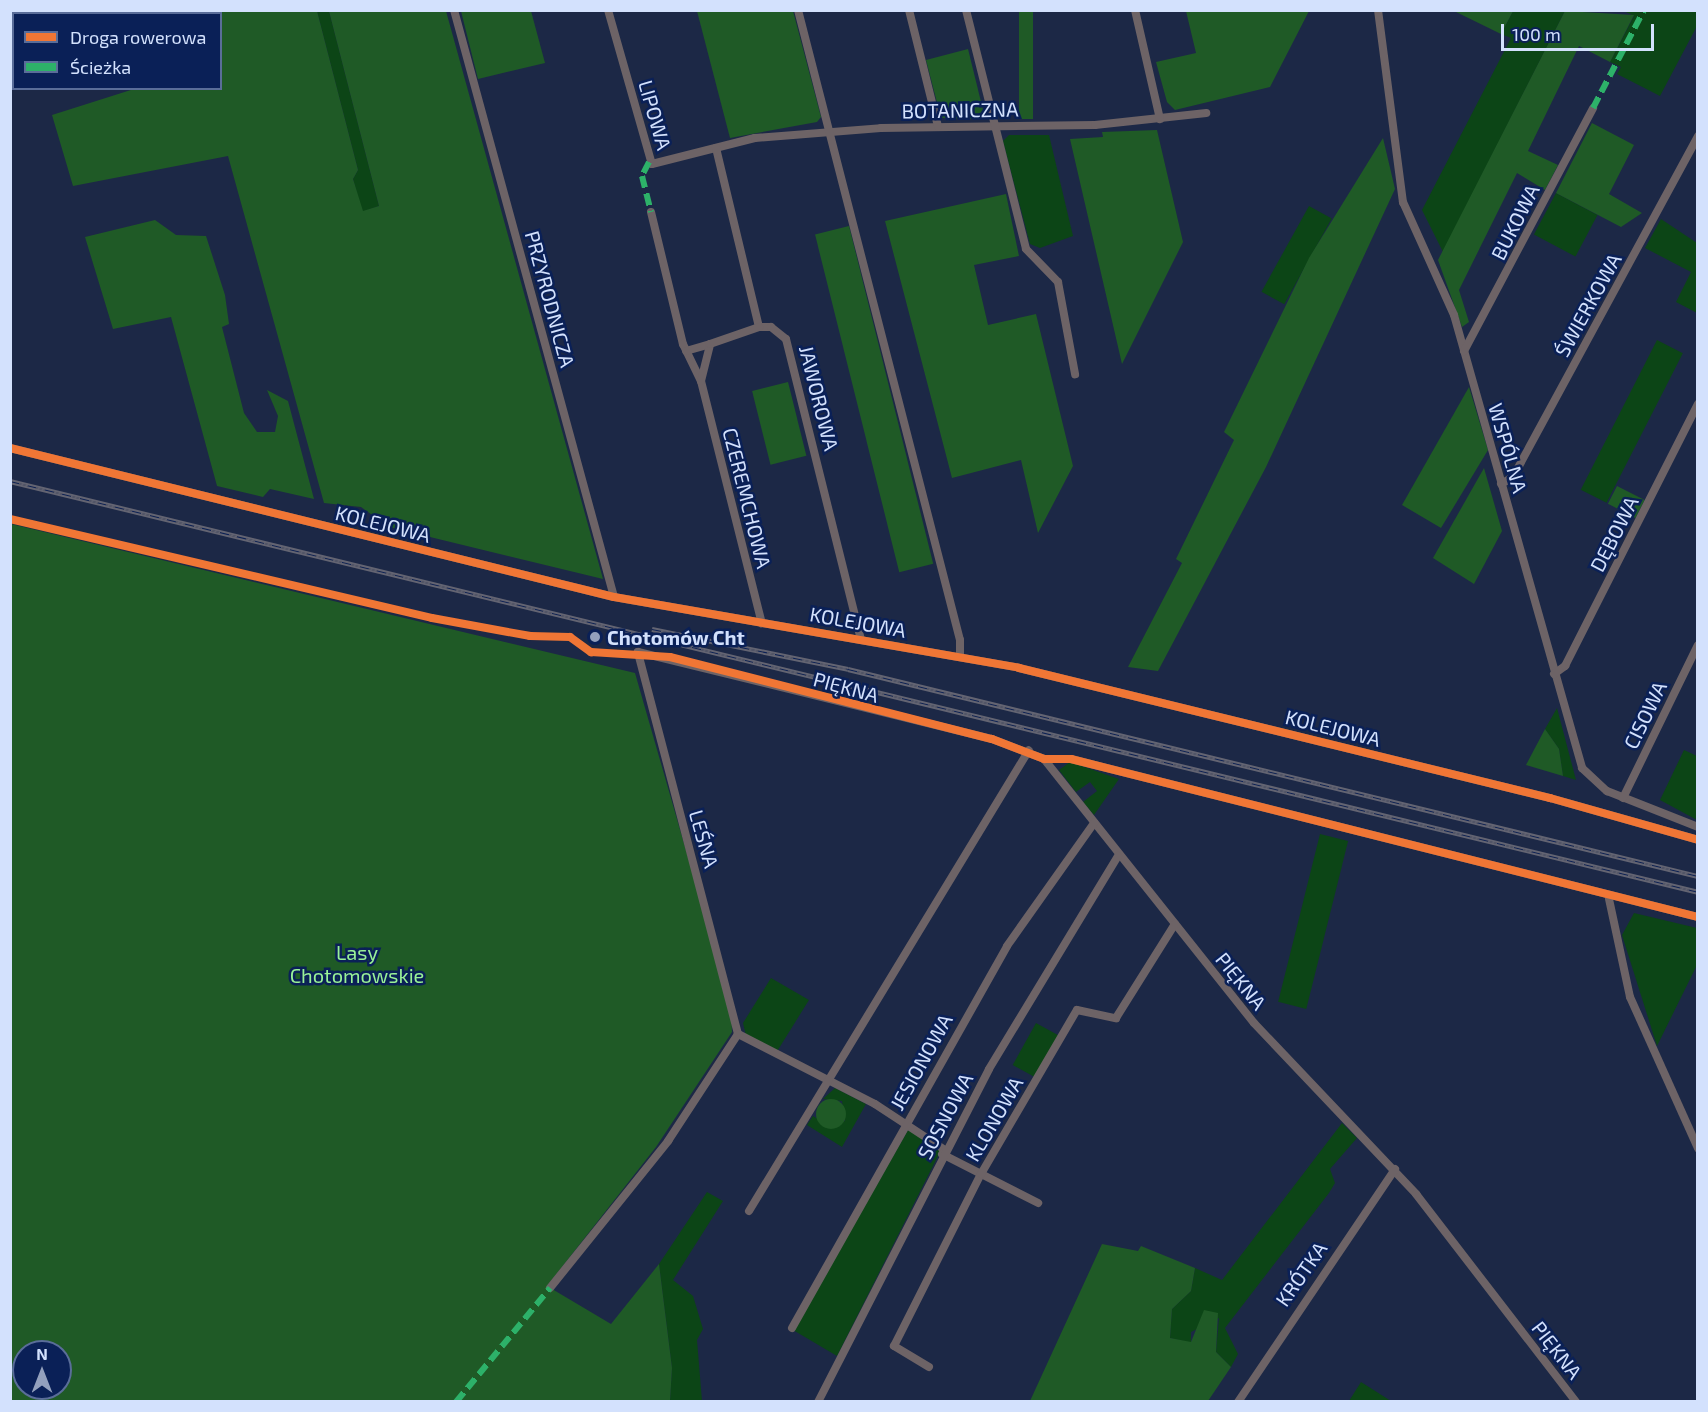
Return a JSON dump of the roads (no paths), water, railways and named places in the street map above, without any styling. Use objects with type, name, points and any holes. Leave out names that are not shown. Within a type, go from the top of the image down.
[{"type":"street","name":"PRZYRODNICZA","points":[[454,10],[614,597]]},
{"type":"street","name":"LIPOWA","points":[[608,10],[648,161],[672,162],[716,148]]},
{"type":"street","points":[[798,10],[960,640],[960,656]]},
{"type":"street","points":[[909,10],[938,126]]},
{"type":"street","points":[[966,10],[1026,249],[1058,282],[1075,374]]},
{"type":"street","points":[[1135,10],[1161,119]]},
{"type":"street","name":"WSPÓLNA","points":[[1378,10],[1403,202],[1445,291],[1464,351],[1582,768],[1598,785],[1623,798],[1698,826]]},
{"type":"street","name":"BUKOWA","points":[[1464,351],[1593,108]]},
{"type":"street","name":"BOTANICZNA","points":[[716,148],[755,138],[831,132],[993,124],[1055,127],[1161,119],[1206,112]]},
{"type":"street","name":"ŚWIERKOWA","points":[[1501,484],[1513,477],[1698,136]]},
{"type":"street","points":[[686,351],[759,327],[716,148]]},
{"type":"street","name":"CZEREMCHOWA","points":[[651,212],[686,351],[701,381],[762,623]]},
{"type":"street","name":"JAWOROWA","points":[[759,327],[771,327],[786,339],[861,640]]},
{"type":"street","name":"CZEREMCHOWA","points":[[701,381],[710,344]]},
{"type":"street","name":"DĘBOWA","points":[[1554,674],[1564,666],[1698,404]]},
{"type":"street","name":"KOLEJOWA","points":[[10,448],[614,597],[960,656],[1539,795],[1698,840]]},
{"type":"street","name":"CISOWA","points":[[1623,798],[1698,645]]},
{"type":"street","name":"PIĘKNA","points":[[638,652],[1029,750],[1044,759],[1118,856],[1254,1023],[1395,1169],[1576,1401]]},
{"type":"street","name":"LEŚNA","points":[[638,652],[738,1034]]},
{"type":"street","points":[[749,1211],[1029,750]]},
{"type":"street","points":[[1044,759],[1071,759],[1609,899],[1698,917]]},
{"type":"street","name":"JESIONOWA","points":[[792,1328],[1007,946],[1094,823]]},
{"type":"street","name":"SOSNOWA","points":[[818,1401],[944,1152],[1118,856]]},
{"type":"street","points":[[1609,899],[1630,997],[1698,1148]]},
{"type":"street","name":"KLONOWA","points":[[928,1367],[894,1346],[981,1174],[1077,1010],[1116,1018],[1175,924]]},
{"type":"street","points":[[550,1288],[668,1140],[738,1034],[829,1080],[905,1124],[944,1152],[981,1174],[1038,1203]]},
{"type":"street","name":"KRÓTKA","points":[[1238,1401],[1395,1169]]},
{"type":"street","points":[[1564,1401],[1569,1393]]},
{"type":"railway","points":[[10,481],[1698,892]]},
{"type":"railway","points":[[652,629],[848,669],[1698,876]]},
{"type":"place","name":"Chotomów Cht","points":[[595,637]]},
{"type":"park label","name":"Lasy Chotomowskie","points":[[357,964]]}]
